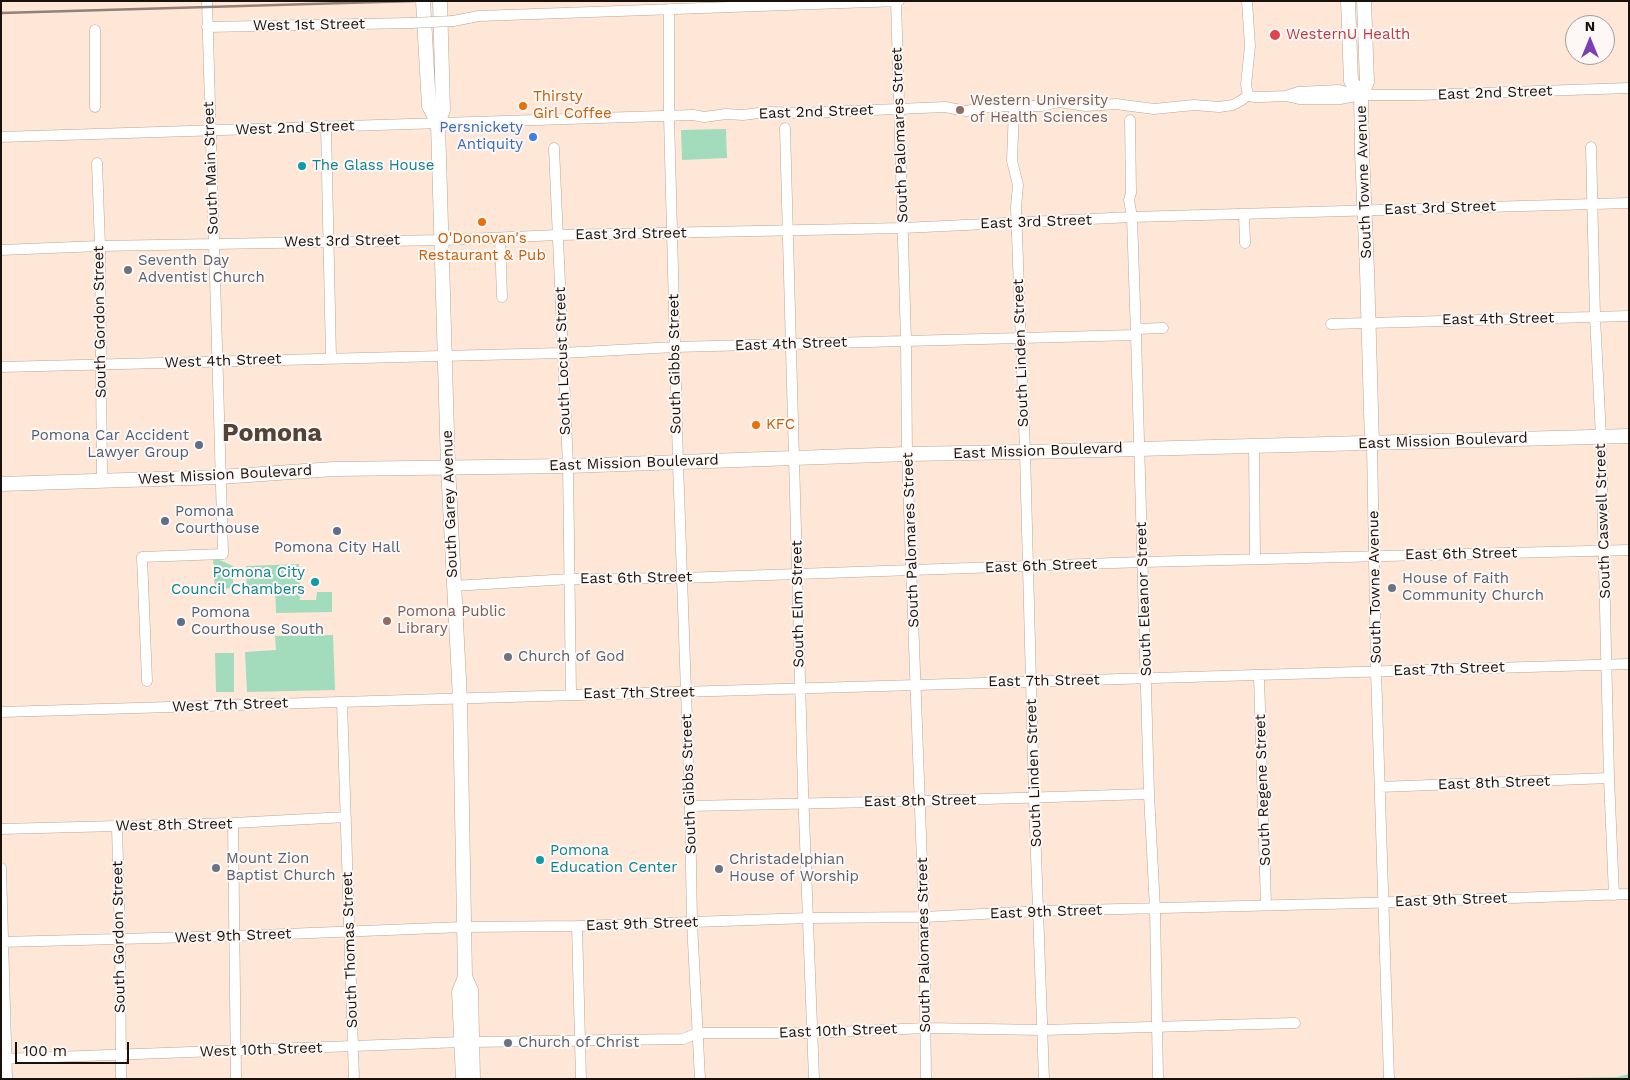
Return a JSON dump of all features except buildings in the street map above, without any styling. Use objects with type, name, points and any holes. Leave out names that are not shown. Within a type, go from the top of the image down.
[{"type":"main road","name":"South Garey Avenue","points":[[423,1],[429,106],[438,123],[443,240],[448,467],[460,699],[465,978],[471,990],[463,1079]]},
{"type":"main road","points":[[438,123],[443,110],[440,1]]},
{"type":"main road","points":[[1348,1],[1351,81],[1361,95],[1367,82],[1364,1]]},
{"type":"main road","name":"South Towne Avenue","points":[[1361,95],[1372,444]]},
{"type":"main road","name":"East Mission Boulevard","points":[[448,467],[568,466],[907,454],[1254,445],[1372,444],[1629,436]]},
{"type":"main road","name":"West Mission Boulevard","points":[[1,484],[220,477],[334,469],[448,467]]},
{"type":"main road","name":"South Garey Avenue","points":[[467,1042],[474,1079]]},
{"type":"street","name":"South Main Street","points":[[147,680],[142,558],[222,554],[209,131],[207,1]]},
{"type":"street","name":"West 1st Street","points":[[207,27],[410,23],[453,21],[479,16],[897,1]]},
{"type":"street","name":"South Palomares Street","points":[[897,1],[907,454],[921,801],[926,1079]]},
{"type":"street","points":[[1247,1],[1250,46],[1246,85],[1248,95]]},
{"type":"street","name":"South Gibbs Street","points":[[669,9],[669,116],[678,463],[690,806],[692,922],[700,1079]]},
{"type":"street","points":[[95,30],[95,107]]},
{"type":"street","name":"East 2nd Street","points":[[438,123],[693,115],[704,117],[767,112],[802,113],[944,107],[966,110],[996,106],[1014,108],[1041,106],[1059,102],[1086,106],[1116,104],[1154,109],[1233,105],[1248,95],[1254,97],[1286,96],[1299,99],[1340,98],[1361,95],[1422,96],[1629,88]]},
{"type":"street","name":"South Linden Street","points":[[1014,108],[1012,161],[1018,185],[1020,338],[1044,1079]]},
{"type":"street","name":"South Eleanor Street","points":[[1130,120],[1131,193],[1135,200],[1132,217],[1149,794],[1155,909],[1158,1079]]},
{"type":"street","name":"West 2nd Street","points":[[1,137],[438,123]]},
{"type":"street","points":[[326,126],[330,358]]},
{"type":"street","name":"South Elm Street","points":[[785,128],[803,803],[814,1079]]},
{"type":"street","name":"South Caswell Street","points":[[1591,147],[1614,895]]},
{"type":"street","name":"South Locust Street","points":[[554,148],[568,466],[571,694]]},
{"type":"street","name":"South Gordon Street","points":[[97,163],[100,246],[102,481]]},
{"type":"street","name":"East 3rd Street","points":[[443,240],[672,232],[903,228],[1017,221],[1132,217],[1629,203]]},
{"type":"street","points":[[1244,214],[1245,243]]},
{"type":"street","points":[[500,238],[502,297]]},
{"type":"street","name":"West 3rd Street","points":[[1,250],[100,246],[443,240]]},
{"type":"street","name":"East 4th Street","points":[[1331,324],[1629,316]]},
{"type":"street","name":"East 4th Street","points":[[445,355],[1020,338],[1136,332],[1163,328]]},
{"type":"street","name":"West 4th Street","points":[[1,367],[445,355]]},
{"type":"street","name":"South Towne Avenue","points":[[1372,444],[1376,671],[1389,1079]]},
{"type":"street","points":[[1254,445],[1255,560]]},
{"type":"street","name":"East 6th Street","points":[[453,586],[570,579],[682,578],[1143,562],[1629,550]]},
{"type":"street","name":"East 7th Street","points":[[460,699],[571,694],[1259,676],[1629,664]]},
{"type":"street","name":"South Regene Street","points":[[1259,676],[1266,905]]},
{"type":"street","name":"West 7th Street","points":[[1,712],[460,699]]},
{"type":"street","name":"South Thomas Street","points":[[342,702],[354,1079]]},
{"type":"street","name":"East 8th Street","points":[[1380,788],[1609,778]]},
{"type":"street","name":"East 8th Street","points":[[690,806],[1149,794]]},
{"type":"street","name":"West 8th Street","points":[[1,829],[234,823],[346,817]]},
{"type":"street","points":[[234,823],[234,1050],[236,1079]]},
{"type":"street","name":"South Gordon Street","points":[[117,826],[121,1079]]},
{"type":"street","points":[[1,868],[4,1059],[7,1079]]},
{"type":"street","name":"East 9th Street","points":[[464,927],[924,917],[1039,911],[1384,903],[1629,894]]},
{"type":"street","points":[[577,926],[581,1079]]},
{"type":"street","name":"West 9th Street","points":[[2,942],[234,936],[464,927]]},
{"type":"street","name":"East 10th Street","points":[[467,1042],[684,1039],[698,1033],[812,1033],[926,1028],[1042,1030],[1295,1023]]},
{"type":"street","name":"West 10th Street","points":[[4,1059],[467,1042]]},
{"type":"green space","points":[[726,129],[727,158],[682,160],[681,130]]},
{"type":"green space","points":[[213,557],[233,566],[233,588],[215,589]]},
{"type":"green space","points":[[299,564],[300,600],[316,600],[317,592],[332,592],[332,612],[276,613],[275,586],[247,587],[246,566]]},
{"type":"green space","points":[[333,635],[335,690],[247,692],[245,652],[276,650],[275,636]]},
{"type":"green space","points":[[215,653],[234,653],[234,692],[216,692]]},
{"type":"green space","points":[[1629,1074],[1629,1079],[1505,1079],[1617,1077]]},
{"type":"railway","points":[[1,13],[414,1]]},
{"type":"place","name":"WesternU Health","points":[[1275,35]]},
{"type":"place","name":"Thirsty Girl Coffee","points":[[523,106]]},
{"type":"place","name":"Western University of Health Sciences","points":[[960,110]]},
{"type":"place","name":"Persnickety Antiquity","points":[[533,137]]},
{"type":"place","name":"The Glass House","points":[[302,166]]},
{"type":"place","name":"O'Donovan's Restaurant & Pub","points":[[482,222]]},
{"type":"place","name":"Seventh Day Adventist Church","points":[[128,270]]},
{"type":"place","name":"KFC","points":[[756,425]]},
{"type":"place","name":"Pomona Car Accident Lawyer Group","points":[[199,445]]},
{"type":"place","name":"Pomona Courthouse","points":[[165,521]]},
{"type":"place","name":"Pomona City Hall","points":[[337,531]]},
{"type":"place","name":"Pomona City Council Chambers","points":[[315,582]]},
{"type":"place","name":"House of Faith Community Church","points":[[1392,588]]},
{"type":"place","name":"Pomona Public Library","points":[[387,621]]},
{"type":"place","name":"Pomona Courthouse South","points":[[181,622]]},
{"type":"place","name":"Church of God","points":[[508,657]]},
{"type":"place","name":"Pomona Education Center","points":[[540,860]]},
{"type":"place","name":"Mount Zion Baptist Church","points":[[216,868]]},
{"type":"place","name":"Christadelphian House of Worship","points":[[719,869]]},
{"type":"place","name":"Church of Christ","points":[[508,1043]]},
{"type":"district","name":"Pomona","points":[[272,434]]}]
